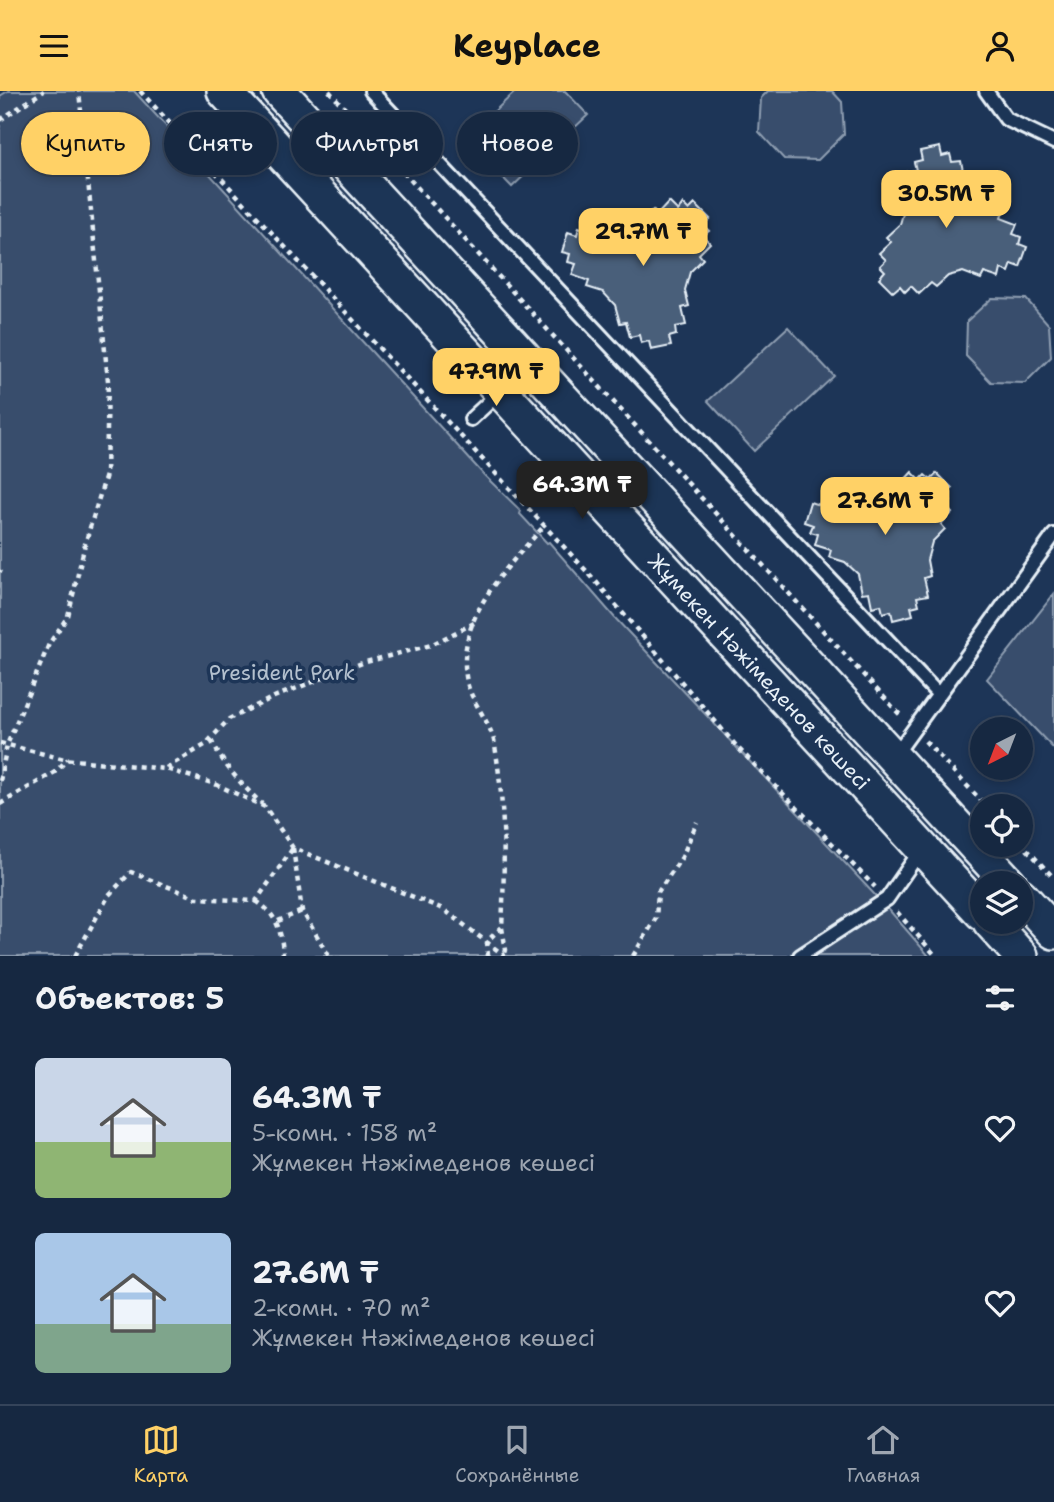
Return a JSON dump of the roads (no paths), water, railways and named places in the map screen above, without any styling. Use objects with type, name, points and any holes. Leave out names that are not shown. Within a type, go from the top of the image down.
[{"type":"main road","name":"Жұмекен Нәжімеденов көшесі","points":[[224,91],[970,900]]},
{"type":"main road","name":"Жұмекен Нәжімеденов көшесі","points":[[279,91],[998,871]]},
{"type":"main road","points":[[447,333],[475,351],[523,397],[534,403],[561,397]]},
{"type":"main road","points":[[631,533],[641,530],[650,532],[712,589],[757,610]]},
{"type":"main road","points":[[1033,909],[1054,932]]},
{"type":"main road","points":[[1001,934],[1021,956]]},
{"type":"lane","points":[[370,91],[938,694]]},
{"type":"lane","points":[[986,91],[1006,119],[1054,142]]},
{"type":"lane","points":[[471,419],[501,391]]},
{"type":"lane","points":[[893,758],[1054,535]]},
{"type":"lane","points":[[800,956],[887,899],[914,860],[925,850]]},
{"type":"park label","name":"President Park","points":[[282,673]]}]
